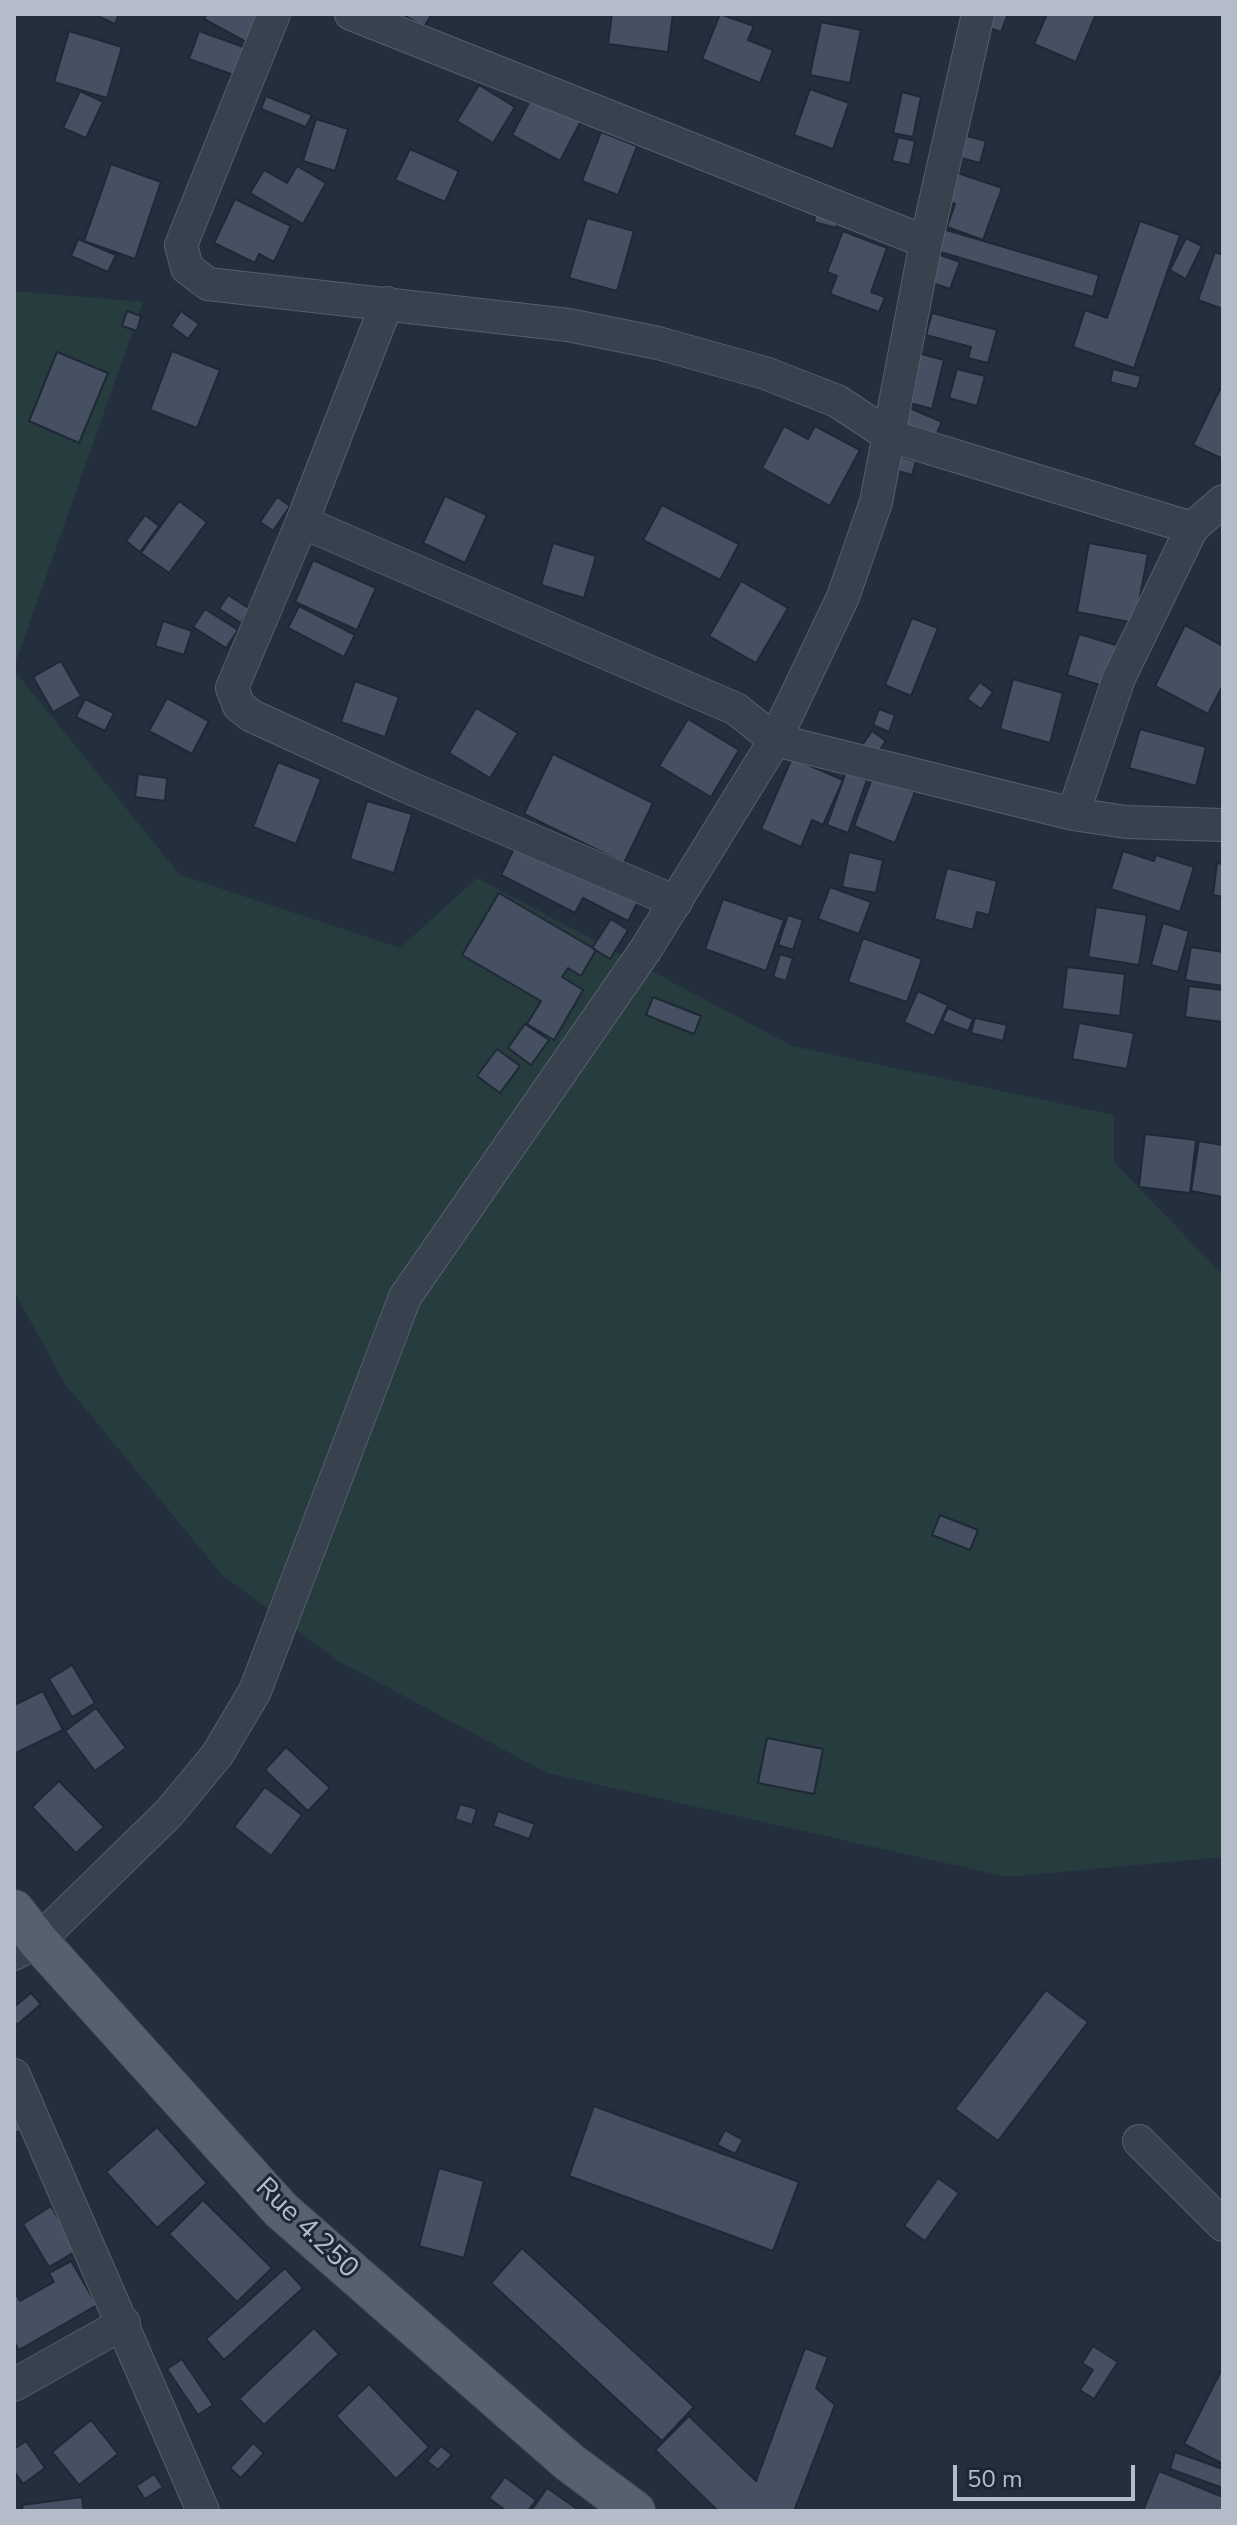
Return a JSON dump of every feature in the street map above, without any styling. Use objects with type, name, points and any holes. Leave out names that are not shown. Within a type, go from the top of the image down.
[{"type":"main road","name":"Rue 4.250","points":[[22,1935],[281,2210],[557,2451],[635,2511]]},
{"type":"street","points":[[274,14],[181,245],[187,268],[208,284],[568,325],[658,343],[765,373],[837,401],[890,436],[1192,528]]},
{"type":"street","points":[[351,14],[926,242]]},
{"type":"street","points":[[22,1935],[169,1813],[217,1755],[255,1691],[405,1297],[646,949],[775,740],[843,597],[876,502],[926,242],[978,14]]},
{"type":"street","points":[[387,303],[302,522],[232,688],[239,706],[252,716],[401,784],[676,902]]},
{"type":"street","points":[[1073,814],[1119,678],[1192,528],[1223,501]]},
{"type":"street","points":[[302,522],[736,709],[775,740],[1073,814],[1126,822],[1223,825]]},
{"type":"street","points":[[14,2075],[203,2511]]},
{"type":"street","points":[[1139,2141],[1223,2225]]},
{"type":"street","points":[[14,2385],[124,2323]]},
{"type":"green space","points":[[14,291],[143,302],[14,667]]},
{"type":"green space","points":[[14,670],[180,875],[400,948],[477,878],[792,1046],[1114,1115],[1114,1162],[1223,1275],[1223,1857],[1007,1877],[547,1773],[337,1660],[222,1575],[65,1384],[14,1291]]},
{"type":"building","points":[[93,14],[119,14],[115,24]]},
{"type":"building","points":[[207,14],[256,14],[262,18],[248,43],[204,19]]},
{"type":"building","points":[[402,14],[432,14],[424,27]]},
{"type":"building","points":[[612,14],[673,14],[668,52],[608,44]]},
{"type":"building","points":[[720,14],[754,26],[748,40],[773,50],[760,83],[702,59]]},
{"type":"building","points":[[985,14],[1008,14],[1001,32],[981,25]]},
{"type":"building","points":[[1047,14],[1096,14],[1076,62],[1034,44]]},
{"type":"building","points":[[821,22],[861,30],[850,83],[810,75]]},
{"type":"building","points":[[69,31],[122,47],[107,98],[54,82]]},
{"type":"building","points":[[199,31],[252,50],[242,78],[189,59]]},
{"type":"building","points":[[479,85],[515,107],[493,143],[457,121]]},
{"type":"building","points":[[810,89],[849,103],[833,149],[794,135]]},
{"type":"building","points":[[80,91],[103,102],[86,138],[63,128]]},
{"type":"building","points":[[902,92],[921,97],[913,137],[893,133]]},
{"type":"building","points":[[534,93],[582,119],[560,161],[512,135]]},
{"type":"building","points":[[266,96],[312,115],[306,127],[261,109]]},
{"type":"building","points":[[316,119],[348,129],[335,171],[303,161]]},
{"type":"building","points":[[601,132],[637,146],[618,195],[582,181]]},
{"type":"building","points":[[952,132],[986,141],[980,163],[946,154]]},
{"type":"building","points":[[898,137],[915,141],[910,165],[892,161]]},
{"type":"building","points":[[410,149],[459,171],[445,202],[395,180]]},
{"type":"building","points":[[111,164],[161,182],[135,259],[84,241]]},
{"type":"building","points":[[297,166],[326,183],[303,224],[250,193],[264,170],[287,183]]},
{"type":"building","points":[[952,171],[1002,188],[983,240],[947,227],[955,204],[942,200]]},
{"type":"building","points":[[235,199],[291,226],[274,262],[259,254],[255,263],[214,243]]},
{"type":"building","points":[[817,208],[839,214],[836,228],[814,222]]},
{"type":"building","points":[[587,218],[634,231],[617,291],[569,278]]},
{"type":"building","points":[[1140,221],[1180,235],[1134,368],[1073,347],[1085,310],[1107,318]]},
{"type":"building","points":[[936,227],[1099,275],[1093,297],[930,249]]},
{"type":"building","points":[[843,231],[887,248],[871,292],[885,297],[879,312],[830,294],[837,276],[827,272]]},
{"type":"building","points":[[1186,238],[1202,246],[1186,279],[1170,270]]},
{"type":"building","points":[[78,239],[116,255],[108,272],[71,256]]},
{"type":"building","points":[[932,252],[960,262],[950,289],[923,280]]},
{"type":"building","points":[[1215,252],[1223,255],[1223,309],[1198,300]]},
{"type":"building","points":[[127,311],[141,316],[137,331],[122,326]]},
{"type":"building","points":[[181,311],[199,324],[188,339],[171,326]]},
{"type":"building","points":[[932,313],[997,330],[988,363],[968,358],[971,347],[926,335]]},
{"type":"building","points":[[172,351],[220,370],[197,428],[150,410]]},
{"type":"building","points":[[57,352],[108,373],[79,443],[29,421]]},
{"type":"building","points":[[918,353],[944,360],[932,409],[906,402]]},
{"type":"building","points":[[957,369],[985,376],[977,406],[949,398]]},
{"type":"building","points":[[1113,369],[1141,376],[1137,389],[1110,382]]},
{"type":"building","points":[[1220,389],[1223,390],[1223,459],[1193,445]]},
{"type":"building","points":[[910,408],[942,422],[934,440],[902,427]]},
{"type":"building","points":[[784,426],[808,439],[815,426],[860,450],[830,506],[762,468]]},
{"type":"building","points":[[898,456],[916,461],[912,475],[894,470]]},
{"type":"building","points":[[445,496],[487,515],[465,563],[423,543]]},
{"type":"building","points":[[277,497],[290,506],[273,531],[260,522]]},
{"type":"building","points":[[179,501],[207,522],[169,573],[141,553]]},
{"type":"building","points":[[662,505],[739,544],[720,580],[643,540]]},
{"type":"building","points":[[145,515],[159,526],[140,552],[126,541]]},
{"type":"building","points":[[553,543],[596,556],[584,598],[541,585]]},
{"type":"building","points":[[1089,543],[1148,554],[1135,623],[1077,612]]},
{"type":"building","points":[[313,560],[376,588],[357,630],[295,602]]},
{"type":"building","points":[[741,581],[788,608],[756,663],[709,636]]},
{"type":"building","points":[[228,595],[250,609],[241,623],[219,609]]},
{"type":"building","points":[[299,606],[355,635],[344,657],[288,628]]},
{"type":"building","points":[[205,609],[238,630],[226,648],[193,627]]},
{"type":"building","points":[[912,618],[938,628],[911,696],[885,685]]},
{"type":"building","points":[[163,621],[192,631],[184,655],[155,646]]},
{"type":"building","points":[[1185,625],[1223,646],[1223,685],[1208,714],[1155,686]]},
{"type":"building","points":[[1079,634],[1126,648],[1113,689],[1067,675]]},
{"type":"building","points":[[61,661],[81,696],[53,712],[33,677]]},
{"type":"building","points":[[1013,679],[1063,693],[1050,743],[1000,729]]},
{"type":"building","points":[[355,681],[399,697],[385,737],[341,722]]},
{"type":"building","points":[[980,682],[993,692],[981,709],[967,699]]},
{"type":"building","points":[[167,698],[209,721],[192,754],[149,731]]},
{"type":"building","points":[[85,699],[114,713],[105,731],[76,717]]},
{"type":"building","points":[[476,708],[518,733],[490,778],[449,753]]},
{"type":"building","points":[[879,709],[895,715],[889,732],[873,725]]},
{"type":"building","points":[[688,719],[739,750],[711,797],[659,766]]},
{"type":"building","points":[[1140,729],[1206,747],[1196,786],[1129,768]]},
{"type":"building","points":[[872,731],[886,741],[869,765],[855,755]]},
{"type":"building","points":[[553,754],[653,803],[624,863],[524,814]]},
{"type":"building","points":[[792,758],[843,780],[823,825],[812,820],[801,847],[761,829]]},
{"type":"building","points":[[278,762],[321,779],[296,844],[253,827]]},
{"type":"building","points":[[846,772],[867,780],[848,833],[827,825]]},
{"type":"building","points":[[138,774],[167,778],[165,801],[135,797]]},
{"type":"building","points":[[873,776],[915,792],[895,843],[854,826]]},
{"type":"building","points":[[367,801],[412,814],[394,873],[350,859]]},
{"type":"building","points":[[522,833],[642,894],[628,921],[583,898],[575,913],[501,875]]},
{"type":"building","points":[[1123,851],[1154,861],[1156,855],[1194,867],[1180,912],[1111,889]]},
{"type":"building","points":[[849,852],[883,860],[876,893],[842,887]]},
{"type":"building","points":[[1217,863],[1223,864],[1223,897],[1213,895]]},
{"type":"building","points":[[947,868],[997,881],[989,915],[977,912],[973,930],[934,919]]},
{"type":"building","points":[[830,887],[871,902],[859,934],[818,919]]},
{"type":"building","points":[[499,893],[596,950],[581,976],[568,968],[562,977],[583,990],[554,1040],[527,1024],[541,1001],[462,955]]},
{"type":"building","points":[[723,899],[784,920],[766,971],[705,949]]},
{"type":"building","points":[[1096,907],[1147,915],[1139,965],[1088,957]]},
{"type":"building","points":[[788,915],[803,920],[793,950],[778,945]]},
{"type":"building","points":[[611,919],[628,930],[610,959],[592,948]]},
{"type":"building","points":[[1163,923],[1189,931],[1178,972],[1151,965]]},
{"type":"building","points":[[863,938],[922,959],[907,1002],[848,982]]},
{"type":"building","points":[[1191,947],[1223,952],[1223,986],[1185,980]]},
{"type":"building","points":[[780,954],[793,958],[786,981],[773,977]]},
{"type":"building","points":[[1067,967],[1125,974],[1120,1016],[1062,1009]]},
{"type":"building","points":[[1189,986],[1223,990],[1223,1022],[1185,1017]]},
{"type":"building","points":[[918,991],[948,1005],[934,1036],[904,1022]]},
{"type":"building","points":[[653,997],[701,1016],[694,1034],[646,1015]]},
{"type":"building","points":[[948,1008],[973,1019],[968,1031],[942,1021]]},
{"type":"building","points":[[975,1018],[1007,1025],[1003,1041],[971,1033]]},
{"type":"building","points":[[1079,1023],[1134,1033],[1127,1069],[1072,1059]]},
{"type":"building","points":[[525,1024],[549,1040],[531,1065],[508,1048]]},
{"type":"building","points":[[497,1049],[520,1066],[500,1093],[477,1076]]},
{"type":"building","points":[[1145,1134],[1196,1140],[1190,1193],[1139,1187]]},
{"type":"building","points":[[1199,1141],[1223,1145],[1223,1197],[1191,1191]]},
{"type":"building","points":[[940,1515],[978,1530],[970,1550],[932,1535]]},
{"type":"building","points":[[72,1665],[95,1703],[72,1717],[49,1679]]},
{"type":"building","points":[[43,1691],[63,1730],[14,1754],[14,1705]]},
{"type":"building","points":[[96,1708],[126,1748],[95,1771],[65,1731]]},
{"type":"building","points":[[767,1738],[823,1749],[814,1794],[758,1783]]},
{"type":"building","points":[[286,1747],[330,1788],[308,1811],[265,1770]]},
{"type":"building","points":[[59,1781],[104,1827],[76,1853],[32,1807]]},
{"type":"building","points":[[265,1787],[302,1815],[271,1856],[234,1827]]},
{"type":"building","points":[[460,1804],[477,1809],[472,1825],[455,1819]]},
{"type":"building","points":[[498,1811],[535,1824],[529,1839],[493,1826]]},
{"type":"building","points":[[1046,1990],[1088,2022],[998,2141],[955,2109]]},
{"type":"building","points":[[31,1993],[41,2004],[17,2025],[14,2007]]},
{"type":"building","points":[[594,2106],[799,2182],[773,2251],[569,2176]]},
{"type":"building","points":[[14,2108],[30,2125],[14,2134]]},
{"type":"building","points":[[157,2127],[207,2183],[157,2228],[106,2172]]},
{"type":"building","points":[[725,2130],[743,2140],[735,2154],[717,2145]]},
{"type":"building","points":[[439,2168],[484,2181],[464,2258],[419,2246]]},
{"type":"building","points":[[938,2178],[959,2193],[925,2241],[904,2226]]},
{"type":"building","points":[[203,2200],[272,2268],[237,2302],[169,2234]]},
{"type":"building","points":[[51,2206],[78,2250],[49,2267],[23,2224]]},
{"type":"building","points":[[522,2248],[694,2407],[662,2441],[491,2283]]},
{"type":"building","points":[[71,2261],[97,2305],[19,2350],[14,2342],[14,2291],[20,2301],[54,2282],[49,2273]]},
{"type":"building","points":[[285,2268],[303,2288],[224,2360],[206,2339]]},
{"type":"building","points":[[314,2328],[339,2354],[264,2425],[239,2399]]},
{"type":"building","points":[[1093,2346],[1118,2362],[1094,2399],[1080,2390],[1093,2370],[1082,2363]]},
{"type":"building","points":[[805,2348],[828,2357],[816,2388],[835,2405],[794,2511],[718,2511],[655,2450],[689,2416],[756,2481]]},
{"type":"building","points":[[182,2359],[213,2405],[198,2415],[167,2369]]},
{"type":"building","points":[[1223,2367],[1223,2459],[1221,2463],[1184,2444]]},
{"type":"building","points":[[369,2384],[429,2447],[396,2479],[336,2416]]},
{"type":"building","points":[[91,2420],[118,2454],[79,2485],[52,2452]]},
{"type":"building","points":[[26,2441],[45,2468],[23,2484],[14,2471],[14,2449]]},
{"type":"building","points":[[253,2443],[264,2453],[241,2478],[230,2468]]},
{"type":"building","points":[[441,2446],[452,2455],[438,2470],[427,2461]]},
{"type":"building","points":[[1175,2452],[1223,2469],[1223,2488],[1170,2469]]},
{"type":"building","points":[[1159,2471],[1223,2497],[1223,2511],[1143,2511]]},
{"type":"building","points":[[154,2474],[163,2487],[145,2499],[136,2486]]},
{"type":"building","points":[[505,2477],[536,2500],[528,2511],[506,2511],[489,2498]]},
{"type":"building","points":[[547,2488],[580,2511],[531,2511]]},
{"type":"building","points":[[82,2497],[84,2511],[23,2511],[22,2505]]}]
